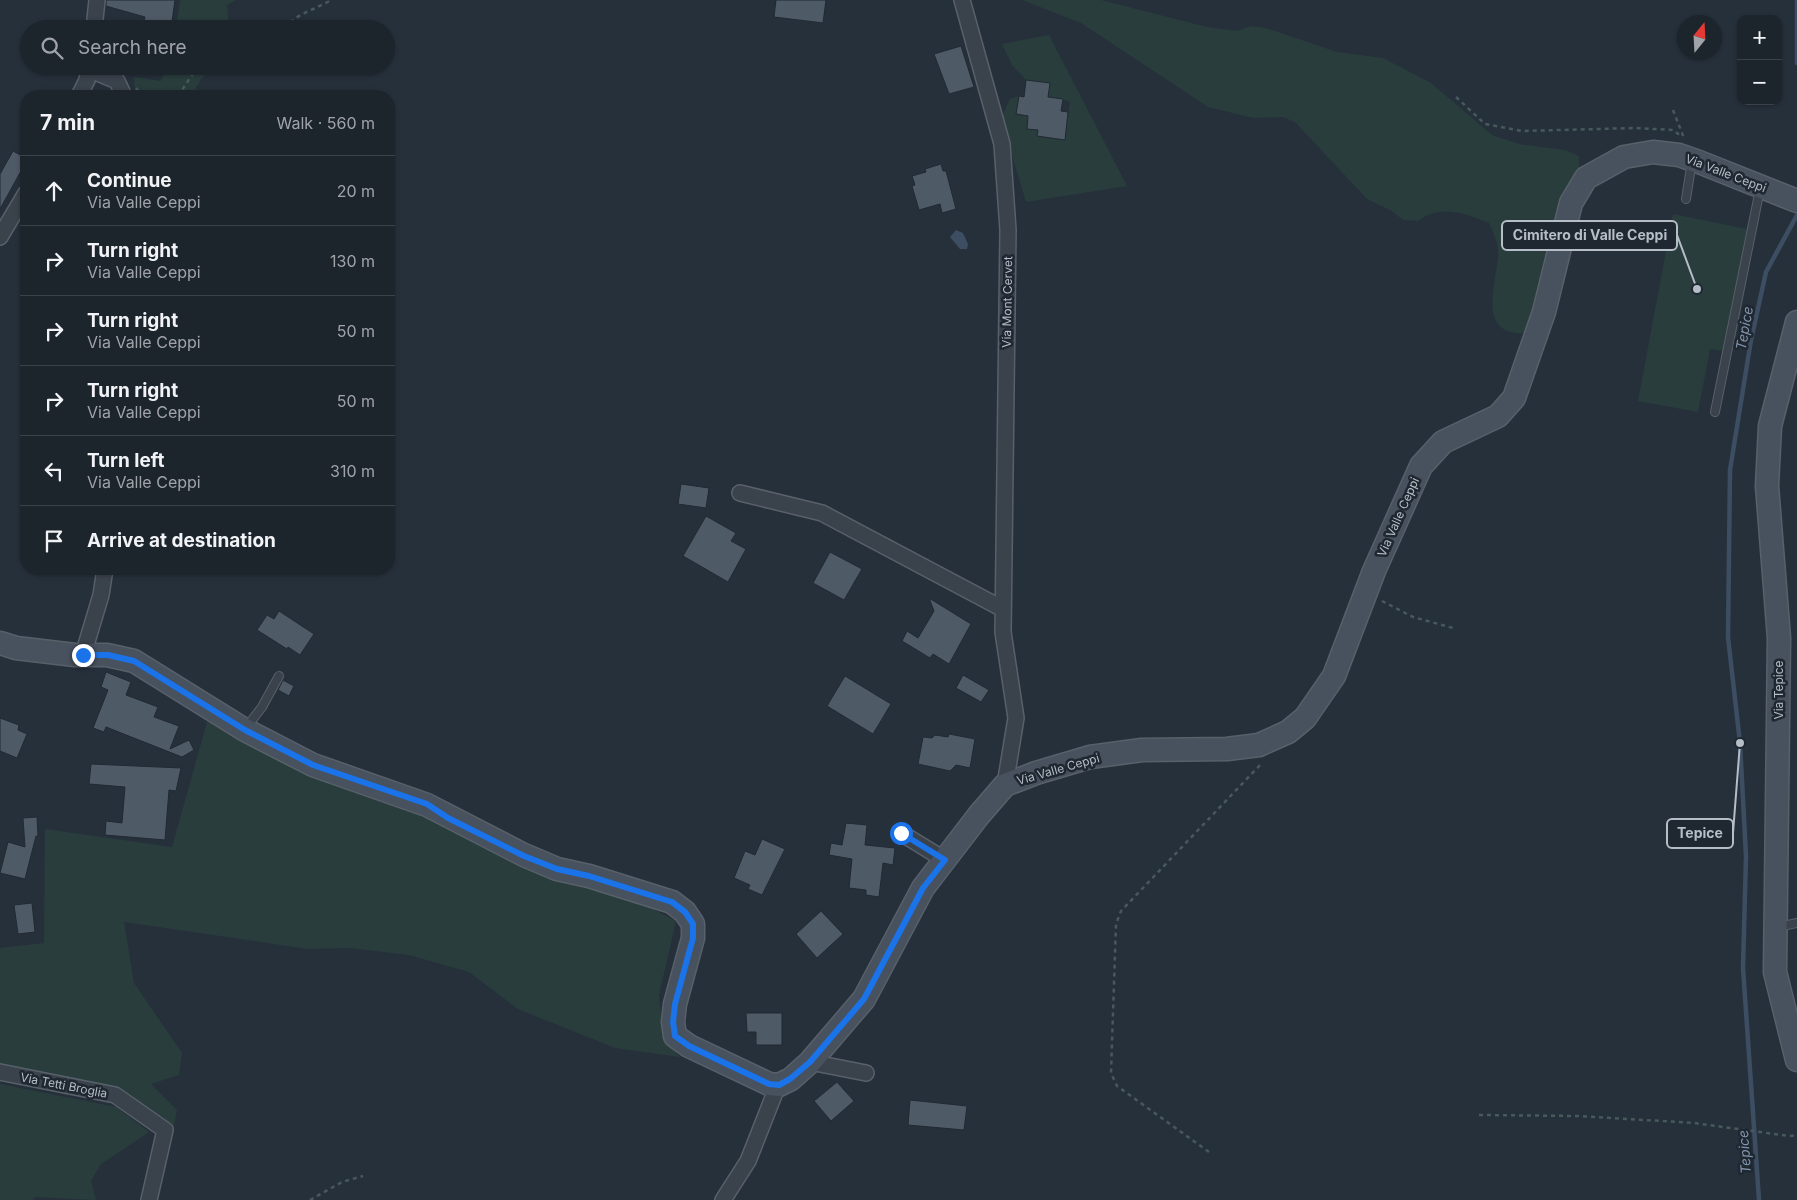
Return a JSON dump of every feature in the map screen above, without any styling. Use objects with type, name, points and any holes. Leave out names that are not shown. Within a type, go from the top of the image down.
[{"type":"street","points":[[95,20],[97,0]]},
{"type":"street","name":"Via Mont Cervet","points":[[962,0],[1002,144],[1008,230],[1003,632],[1016,718],[1005,785]]},
{"type":"street","points":[[82,90],[88,75]]},
{"type":"street","points":[[105,75],[117,80],[121,90]]},
{"type":"street","name":"Via Valle Ceppi","points":[[769,1084],[779,1085],[790,1079],[810,1062],[864,999],[923,888],[1005,785],[1036,773],[1090,757],[1142,750],[1227,749],[1259,744],[1288,732],[1304,718],[1334,676],[1365,593],[1422,466],[1431,453],[1443,442],[1498,416],[1514,398],[1544,312],[1572,203],[1586,178],[1624,158],[1653,152],[1692,159],[1793,199]]},
{"type":"street","points":[[0,237],[20,203]]},
{"type":"street","name":"Via Tepice","points":[[1797,322],[1770,426],[1768,478],[1779,638],[1786,925],[1775,972],[1797,1060]]},
{"type":"street","points":[[740,493],[822,513],[1004,609]]},
{"type":"street","points":[[83,655],[101,594],[104,575]]},
{"type":"street","points":[[0,643],[16,648],[83,655],[108,655],[134,661],[245,730],[313,765],[427,804],[448,818],[524,856],[557,869],[589,876],[672,902],[685,912],[693,924],[693,938],[675,1004],[673,1022],[675,1036],[689,1046],[769,1084],[774,1095],[748,1161],[723,1200]]},
{"type":"street","points":[[901,833],[945,860]]},
{"type":"street","points":[[810,1062],[866,1073]]},
{"type":"street","name":"Via Tetti Broglia","points":[[0,1072],[115,1095],[165,1130],[149,1200]]},
{"type":"lane","points":[[1686,199],[1692,159]]},
{"type":"lane","points":[[1715,412],[1760,185]]},
{"type":"lane","points":[[245,730],[262,707],[279,676]]},
{"type":"path","points":[[292,20],[331,0]]},
{"type":"path","points":[[182,90],[192,75]]},
{"type":"path","points":[[1456,97],[1485,124],[1522,131],[1636,128],[1673,130],[1684,138]]},
{"type":"path","points":[[1673,110],[1692,159]]},
{"type":"path","points":[[1365,593],[1413,617],[1453,628]]},
{"type":"path","points":[[1208,1152],[1117,1086],[1111,1073],[1116,924],[1121,911],[1264,760],[1273,739]]},
{"type":"path","points":[[1478,1115],[1579,1116],[1722,1126],[1789,1136],[1797,1134]]},
{"type":"path","points":[[310,1200],[342,1182],[363,1176]]},
{"type":"green space","points":[[180,0],[236,0],[227,5],[228,20],[177,20]]},
{"type":"green space","points":[[1022,0],[1101,0],[1207,27],[1237,31],[1251,26],[1266,28],[1337,52],[1383,58],[1431,83],[1492,135],[1519,144],[1565,150],[1579,156],[1579,171],[1529,333],[1511,332],[1500,326],[1494,317],[1492,305],[1498,249],[1489,223],[1462,213],[1453,212],[1435,213],[1418,221],[1403,220],[1392,211],[1367,199],[1295,122],[1283,117],[1253,118],[1208,107],[1081,23]]},
{"type":"green space","points":[[1049,35],[1127,186],[1026,202],[1001,119],[1010,99],[1019,96],[1016,114],[1028,116],[1027,129],[1038,130],[1037,136],[1065,140],[1070,101],[1048,97],[1050,83],[1026,80],[1012,65],[1002,44]]},
{"type":"green space","points":[[163,75],[205,75],[195,90],[135,90],[134,77],[161,81]]},
{"type":"green space","points":[[1673,214],[1747,229],[1724,351],[1710,349],[1698,412],[1638,401]]},
{"type":"green space","points":[[209,715],[423,810],[641,903],[676,921],[659,995],[663,1036],[680,1057],[615,1048],[518,1009],[469,972],[409,955],[350,948],[308,949],[124,922],[134,983],[182,1053],[179,1075],[151,1084],[177,1110],[173,1131],[115,1090],[0,1067],[0,948],[44,943],[45,829],[172,847]]},
{"type":"green space","points":[[0,1084],[116,1107],[149,1132],[101,1164],[91,1181],[96,1200],[35,1197],[33,1200],[0,1200]]},
{"type":"water","points":[[956,230],[963,233],[968,244],[967,249],[960,249],[950,237]]},
{"type":"building","points":[[106,0],[175,0],[172,20],[144,20],[145,17],[106,6]]},
{"type":"building","points":[[776,0],[826,0],[823,23],[774,17]]},
{"type":"building","points":[[961,46],[974,87],[949,94],[934,54]]},
{"type":"building","points":[[1026,80],[1050,83],[1048,97],[1063,99],[1061,111],[1068,112],[1065,140],[1037,136],[1038,130],[1027,129],[1028,116],[1016,114],[1019,96],[1024,97]]},
{"type":"building","points":[[13,151],[20,155],[20,173],[0,209],[0,174]]},
{"type":"building","points":[[941,164],[943,171],[946,171],[956,209],[942,213],[940,204],[919,210],[912,186],[915,185],[912,176],[926,172],[925,169]]},
{"type":"building","points":[[681,484],[709,488],[706,508],[678,504]]},
{"type":"building","points":[[706,516],[736,533],[731,541],[746,549],[728,582],[683,556]]},
{"type":"building","points":[[830,552],[862,569],[844,600],[813,583]]},
{"type":"building","points":[[929,598],[971,624],[949,664],[933,654],[930,658],[902,641],[907,631],[918,638],[934,611]]},
{"type":"building","points":[[279,611],[314,634],[300,655],[257,630],[267,615],[274,619]]},
{"type":"building","points":[[106,672],[131,682],[126,695],[158,707],[154,717],[179,726],[170,749],[189,740],[194,750],[182,757],[106,727],[104,732],[93,728],[108,690],[101,687]]},
{"type":"building","points":[[963,675],[989,690],[981,702],[956,688]]},
{"type":"building","points":[[845,676],[891,704],[873,734],[827,706]]},
{"type":"building","points":[[283,680],[294,686],[289,696],[278,690]]},
{"type":"building","points":[[0,718],[19,725],[18,730],[27,734],[17,758],[0,751]]},
{"type":"building","points":[[949,734],[975,739],[970,768],[956,765],[950,771],[918,764],[923,737],[932,738],[935,735],[948,737]]},
{"type":"building","points":[[91,764],[181,768],[176,791],[169,790],[165,840],[105,835],[106,821],[122,823],[125,787],[89,784]]},
{"type":"building","points":[[37,817],[38,836],[36,836],[25,879],[0,873],[8,842],[25,847],[23,818]]},
{"type":"building","points":[[846,823],[867,825],[865,845],[895,848],[893,865],[883,863],[879,897],[866,895],[866,890],[849,888],[852,859],[829,855],[831,843],[842,845]]},
{"type":"building","points":[[762,839],[785,849],[762,895],[748,889],[750,885],[734,878],[745,851],[755,855]]},
{"type":"building","points":[[32,903],[35,932],[18,934],[14,905]]},
{"type":"building","points":[[821,911],[843,934],[817,958],[796,934]]},
{"type":"building","points":[[746,1013],[782,1013],[782,1045],[756,1045],[756,1032],[747,1032]]},
{"type":"building","points":[[837,1082],[854,1101],[831,1121],[814,1101]]},
{"type":"building","points":[[910,1100],[967,1106],[964,1130],[908,1125]]},
{"type":"waterway","name":"Tepice","points":[[1797,0],[1797,63]]},
{"type":"waterway","name":"Tepice","points":[[1759,1200],[1743,968],[1746,856],[1740,743],[1728,637],[1730,470],[1751,340],[1766,272],[1797,215]]},
{"type":"place","name":"Cimitero di Valle Ceppi","points":[[1697,289]]},
{"type":"place","name":"Tepice","points":[[1740,743]]},
{"type":"route","points":[[83,655],[108,655],[134,661],[245,730],[313,765],[427,804],[448,818],[524,856],[557,869],[652,894],[672,902],[685,912],[693,924],[693,938],[675,1004],[673,1022],[675,1036],[689,1046],[769,1084],[779,1085],[790,1079],[810,1062],[864,999],[923,888],[945,860],[901,833]]}]
